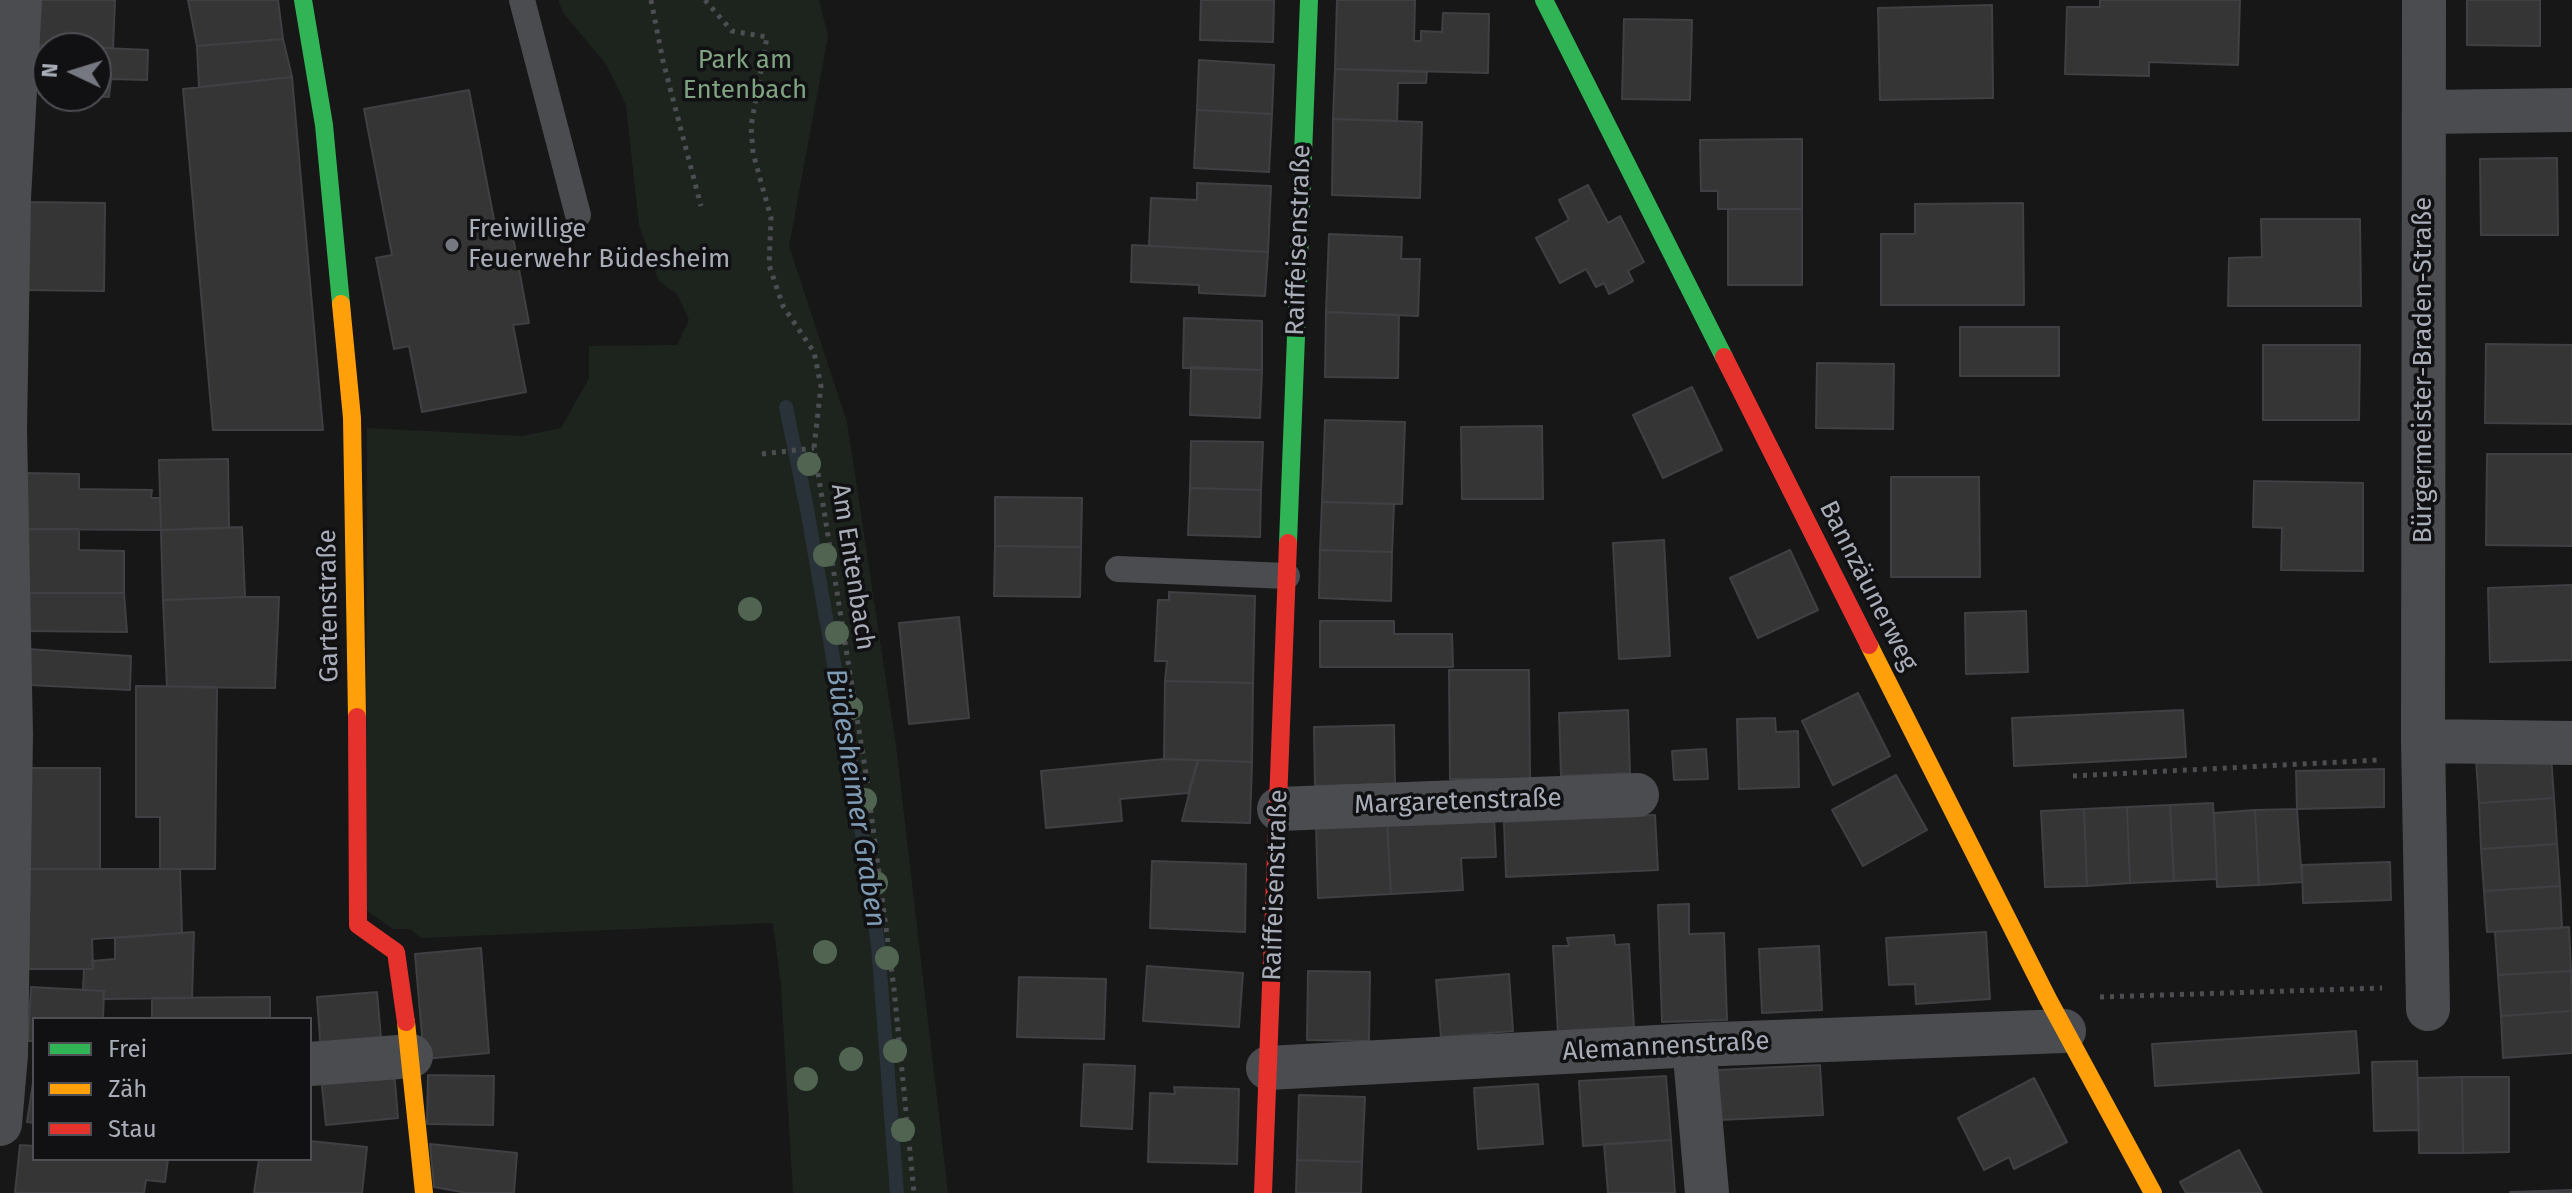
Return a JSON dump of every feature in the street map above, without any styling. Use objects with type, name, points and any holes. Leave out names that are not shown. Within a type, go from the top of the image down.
[{"type":"street","points":[[0,1115],[20,1055],[4,999],[5,414],[9,198],[20,0]]},
{"type":"street","name":"Gartenstraße","points":[[303,0],[324,125],[352,418],[358,925],[396,952],[411,1056],[424,1193]]},
{"type":"street","name":"Raiffeisenstraße","points":[[1263,1193],[1309,0]]},
{"type":"street","name":"Bannzäunerweg","points":[[1544,0],[2056,1015],[2153,1193]]},
{"type":"street","name":"Bürgermeister-Braden-Straße","points":[[2424,0],[2423,749],[2427,997]]},
{"type":"street","points":[[2424,112],[2572,110]]},
{"type":"street","points":[[2423,749],[2572,743]]},
{"type":"street","name":"Margaretenstraße","points":[[1279,809],[1637,795]]},
{"type":"street","name":"Alemannenstraße","points":[[1268,1068],[1694,1045],[2056,1015]]},
{"type":"street","points":[[1694,1045],[1707,1193]]},
{"type":"street","points":[[312,1064],[411,1056]]},
{"type":"lane","points":[[522,0],[578,215]]},
{"type":"lane","points":[[1118,569],[1287,576]]},
{"type":"path","points":[[651,0],[663,61],[701,206]]},
{"type":"path","name":"Am Entenbach","points":[[705,0],[732,31],[767,37],[751,126],[753,153],[771,218],[769,265],[783,306],[814,352],[821,386],[814,448],[872,820],[894,989],[914,1193]]},
{"type":"path","points":[[762,454],[814,448]]},
{"type":"path","points":[[2073,776],[2423,749]]},
{"type":"path","points":[[2056,1015],[2427,997]]},
{"type":"green space","name":"Park am Entenbach","points":[[558,0],[819,0],[828,36],[789,246],[847,422],[896,746],[948,1193],[793,1193],[781,986],[773,923],[421,938],[410,929],[393,929],[366,910],[367,428],[522,436],[561,428],[589,378],[589,346],[677,345],[689,320],[677,294],[659,281],[639,225],[626,105],[606,64],[564,14]]},
{"type":"building","points":[[39,0],[115,0],[113,48],[112,32],[38,32]]},
{"type":"building","points":[[188,0],[278,0],[283,39],[197,46]]},
{"type":"building","points":[[1201,0],[1274,0],[1273,42],[1200,40]]},
{"type":"building","points":[[1337,0],[1415,0],[1414,41],[1421,41],[1421,31],[1442,32],[1443,13],[1489,14],[1488,73],[1335,69]]},
{"type":"building","points":[[2100,0],[2240,0],[2238,65],[2149,62],[2149,76],[2065,74],[2067,7],[2100,7]]},
{"type":"building","points":[[2467,0],[2540,0],[2540,46],[2467,45]]},
{"type":"building","points":[[1992,5],[1993,98],[1880,100],[1878,8]]},
{"type":"building","points":[[1624,19],[1692,20],[1690,100],[1622,99]]},
{"type":"building","points":[[283,39],[292,77],[199,87],[197,46]]},
{"type":"building","points":[[112,48],[148,50],[147,80],[112,79]]},
{"type":"building","points":[[1199,60],[1274,65],[1272,114],[1197,110]]},
{"type":"building","points":[[1335,69],[1427,72],[1426,83],[1398,83],[1397,121],[1333,119]]},
{"type":"building","points":[[292,77],[323,430],[213,430],[183,89]]},
{"type":"building","name":"Freiwillige Feuerwehr Büdesheim","points":[[469,90],[497,235],[512,232],[529,323],[513,325],[526,392],[422,412],[409,346],[394,349],[376,258],[392,255],[364,109]]},
{"type":"building","points":[[1197,110],[1272,114],[1269,172],[1194,168]]},
{"type":"building","points":[[1333,119],[1422,122],[1420,198],[1332,195]]},
{"type":"building","points":[[1802,139],[1802,209],[1718,209],[1718,191],[1701,191],[1700,140]]},
{"type":"building","points":[[2557,158],[2558,235],[2481,235],[2480,159]]},
{"type":"building","points":[[1197,183],[1271,186],[1268,252],[1149,246],[1151,198],[1197,200]]},
{"type":"building","points":[[1588,185],[1608,223],[1620,216],[1644,262],[1628,271],[1633,281],[1609,294],[1604,283],[1596,287],[1586,269],[1560,283],[1536,238],[1569,220],[1559,200]]},
{"type":"building","points":[[26,202],[105,203],[104,291],[24,290]]},
{"type":"building","points":[[2023,203],[2024,305],[1881,305],[1881,234],[1915,234],[1915,204]]},
{"type":"building","points":[[1728,209],[1802,209],[1802,285],[1728,285]]},
{"type":"building","points":[[2261,219],[2360,219],[2361,306],[2228,306],[2229,258],[2262,257]]},
{"type":"building","points":[[1329,234],[1402,237],[1401,259],[1420,259],[1418,316],[1326,312]]},
{"type":"building","points":[[1132,245],[1268,252],[1265,296],[1199,293],[1199,285],[1131,282]]},
{"type":"building","points":[[1326,312],[1399,315],[1398,378],[1325,377]]},
{"type":"building","points":[[1184,318],[1262,321],[1262,370],[1183,368]]},
{"type":"building","points":[[1960,327],[2059,327],[2059,376],[1960,376]]},
{"type":"building","points":[[2486,344],[2572,345],[2572,424],[2485,423]]},
{"type":"building","points":[[2263,345],[2360,345],[2359,420],[2263,420]]},
{"type":"building","points":[[1817,363],[1894,364],[1893,429],[1816,428]]},
{"type":"building","points":[[1191,367],[1262,370],[1260,418],[1190,415]]},
{"type":"building","points":[[1692,387],[1722,450],[1663,478],[1633,415]]},
{"type":"building","points":[[1325,420],[1405,422],[1402,504],[1322,502]]},
{"type":"building","points":[[1542,426],[1543,499],[1462,499],[1461,427]]},
{"type":"building","points":[[1191,441],[1263,442],[1261,490],[1190,488]]},
{"type":"building","points":[[2487,454],[2572,454],[2572,546],[2486,545]]},
{"type":"building","points":[[228,459],[229,528],[161,530],[159,460]]},
{"type":"building","points":[[23,473],[79,474],[79,489],[152,490],[151,498],[160,498],[161,530],[23,529]]},
{"type":"building","points":[[1891,477],[1979,477],[1980,577],[1891,577]]},
{"type":"building","points":[[2254,481],[2363,483],[2363,571],[2281,570],[2282,528],[2253,527]]},
{"type":"building","points":[[1190,488],[1261,490],[1260,537],[1188,535]]},
{"type":"building","points":[[995,497],[1082,498],[1081,547],[995,546]]},
{"type":"building","points":[[1322,502],[1394,504],[1392,552],[1320,550]]},
{"type":"building","points":[[242,527],[245,597],[163,600],[161,530]]},
{"type":"building","points":[[23,529],[79,529],[79,550],[124,551],[124,593],[25,593]]},
{"type":"building","points":[[1664,540],[1670,656],[1619,659],[1613,543]]},
{"type":"building","points":[[995,546],[1081,547],[1080,597],[994,596]]},
{"type":"building","points":[[1320,550],[1392,552],[1391,601],[1319,598]]},
{"type":"building","points":[[1790,550],[1818,610],[1758,638],[1730,578]]},
{"type":"building","points":[[2572,585],[2572,660],[2490,662],[2488,588]]},
{"type":"building","points":[[1169,592],[1255,596],[1253,683],[1165,681],[1167,661],[1155,661],[1158,600],[1169,600]]},
{"type":"building","points":[[25,593],[124,593],[127,632],[26,631]]},
{"type":"building","points":[[279,597],[275,688],[167,687],[163,600]]},
{"type":"building","points":[[2026,611],[2028,672],[1966,674],[1965,613]]},
{"type":"building","points":[[959,617],[969,718],[909,724],[899,623]]},
{"type":"building","points":[[1320,621],[1394,621],[1394,634],[1452,634],[1453,667],[1320,667]]},
{"type":"building","points":[[28,649],[131,656],[130,690],[29,685]]},
{"type":"building","points":[[1449,670],[1529,670],[1530,779],[1450,779]]},
{"type":"building","points":[[1165,681],[1253,683],[1252,762],[1164,759]]},
{"type":"building","points":[[136,686],[217,687],[215,869],[160,869],[160,817],[136,817]]},
{"type":"building","points":[[1858,693],[1890,756],[1833,785],[1802,721]]},
{"type":"building","points":[[1628,710],[1630,773],[1561,776],[1559,713]]},
{"type":"building","points":[[2183,710],[2186,757],[2014,766],[2012,718]]},
{"type":"building","points":[[1775,718],[1776,732],[1798,731],[1799,787],[1739,789],[1737,719]]},
{"type":"building","points":[[1394,725],[1395,784],[1315,786],[1314,727]]},
{"type":"building","points":[[1706,749],[1708,779],[1674,780],[1672,751]]},
{"type":"building","points":[[2551,755],[2554,798],[2479,803],[2476,760]]},
{"type":"building","points":[[1164,759],[1198,760],[1188,793],[1120,799],[1122,821],[1046,828],[1041,771]]},
{"type":"building","points":[[1198,760],[1252,762],[1250,823],[1182,821]]},
{"type":"building","points":[[27,768],[100,768],[100,869],[27,869]]},
{"type":"building","points":[[2384,769],[2384,807],[2297,809],[2296,771]]},
{"type":"building","points":[[1896,775],[1927,830],[1863,866],[1832,810]]},
{"type":"building","points":[[2554,798],[2557,844],[2481,849],[2479,803]]},
{"type":"building","points":[[2213,803],[2217,879],[2174,881],[2170,805]]},
{"type":"building","points":[[2170,805],[2174,881],[2130,883],[2127,807]]},
{"type":"building","points":[[2127,807],[2130,883],[2087,886],[2084,809]]},
{"type":"building","points":[[2084,809],[2087,886],[2045,887],[2041,811]]},
{"type":"building","points":[[2297,809],[2302,882],[2259,885],[2255,810]]},
{"type":"building","points":[[2255,810],[2259,885],[2217,887],[2214,813]]},
{"type":"building","points":[[1655,815],[1658,870],[1506,877],[1504,822]]},
{"type":"building","points":[[1494,816],[1496,857],[1461,858],[1463,890],[1391,894],[1387,822]]},
{"type":"building","points":[[1387,822],[1391,894],[1318,898],[1316,824]]},
{"type":"building","points":[[2557,844],[2560,886],[2484,891],[2481,849]]},
{"type":"building","points":[[1152,861],[1246,864],[1245,932],[1150,928]]},
{"type":"building","points":[[2390,862],[2391,900],[2303,903],[2302,865]]},
{"type":"building","points":[[27,869],[180,869],[182,933],[92,939],[93,969],[29,969]]},
{"type":"building","points":[[2560,886],[2562,928],[2487,932],[2484,891]]},
{"type":"building","points":[[1689,904],[1689,934],[1724,933],[1727,1020],[1662,1022],[1658,905]]},
{"type":"building","points":[[2569,927],[2571,971],[2498,975],[2495,932]]},
{"type":"building","points":[[194,932],[192,998],[103,999],[104,991],[83,990],[84,969],[93,969],[92,961],[115,959],[115,938]]},
{"type":"building","points":[[1986,932],[1990,999],[1916,1004],[1915,984],[1889,985],[1886,938]]},
{"type":"building","points":[[1614,935],[1615,945],[1629,944],[1634,1028],[1558,1033],[1553,946],[1569,946],[1567,938]]},
{"type":"building","points":[[1819,946],[1822,1010],[1762,1013],[1759,949]]},
{"type":"building","points":[[481,948],[489,1053],[424,1059],[415,954]]},
{"type":"building","points":[[1147,966],[1243,973],[1239,1027],[1143,1021]]},
{"type":"building","points":[[1308,971],[1370,972],[1369,1041],[1307,1040]]},
{"type":"building","points":[[2571,971],[2572,1011],[2501,1016],[2498,975]]},
{"type":"building","points":[[1509,974],[1513,1031],[1441,1037],[1436,980]]},
{"type":"building","points":[[1019,977],[1106,979],[1104,1039],[1017,1037]]},
{"type":"building","points":[[31,987],[104,991],[103,1017],[32,1017],[32,1041],[28,1041]]},
{"type":"building","points":[[377,992],[382,1049],[321,1053],[317,997]]},
{"type":"building","points":[[270,997],[270,1017],[152,1017],[152,998]]},
{"type":"building","points":[[2572,1011],[2572,1053],[2503,1058],[2501,1016]]},
{"type":"building","points":[[2356,1031],[2359,1073],[2155,1086],[2152,1044]]},
{"type":"building","points":[[2417,1061],[2419,1130],[2374,1131],[2372,1062]]},
{"type":"building","points":[[1084,1064],[1135,1066],[1132,1129],[1081,1126]]},
{"type":"building","points":[[1820,1065],[1823,1115],[1720,1120],[1718,1070]]},
{"type":"building","points":[[394,1070],[398,1118],[326,1125],[321,1077]]},
{"type":"building","points":[[428,1075],[494,1076],[493,1125],[427,1124]]},
{"type":"building","points":[[1666,1076],[1671,1140],[1583,1146],[1579,1081]]},
{"type":"building","points":[[2462,1077],[2509,1077],[2509,1152],[2463,1153]]},
{"type":"building","points":[[2462,1077],[2463,1153],[2419,1153],[2418,1078]]},
{"type":"building","points":[[2034,1078],[2067,1142],[2014,1169],[2009,1157],[1984,1170],[1958,1118]]},
{"type":"building","points":[[1538,1084],[1543,1144],[1478,1149],[1474,1088]]},
{"type":"building","points":[[1174,1087],[1239,1089],[1237,1164],[1148,1162],[1150,1093],[1175,1094]]},
{"type":"building","points":[[32,1089],[32,1123],[27,1122]]},
{"type":"building","points":[[1299,1095],[1365,1097],[1362,1162],[1297,1160]]},
{"type":"building","points":[[1671,1140],[1675,1193],[1608,1193],[1604,1144]]},
{"type":"building","points":[[312,1141],[367,1147],[362,1193],[254,1193],[259,1161],[312,1161]]},
{"type":"building","points":[[430,1144],[517,1153],[514,1193],[467,1193],[434,1187]]},
{"type":"building","points":[[20,1145],[32,1146],[32,1161],[168,1161],[165,1182],[146,1180],[144,1193],[15,1193]]},
{"type":"building","points":[[2239,1150],[2262,1193],[2186,1193],[2180,1182]]},
{"type":"building","points":[[1297,1160],[1362,1162],[1361,1193],[1296,1193]]},
{"type":"building","points":[[2572,1190],[2572,1193],[2510,1192]]},
{"type":"waterway","name":"Büdesheimer Graben","points":[[786,407],[854,778],[878,945],[897,1193]]},
{"type":"traffic: fast","points":[[303,0],[324,125],[341,304]]},
{"type":"traffic: fast","points":[[1288,543],[1309,0]]},
{"type":"traffic: fast","points":[[1544,0],[1724,357]]},
{"type":"traffic: slow","points":[[341,304],[352,418],[357,717]]},
{"type":"traffic: slow","points":[[1869,645],[2048,999],[2153,1193]]},
{"type":"traffic: slow","points":[[406,1022],[424,1193]]},
{"type":"traffic: jam","points":[[1724,357],[1869,645]]},
{"type":"traffic: jam","points":[[1263,1193],[1288,543]]},
{"type":"traffic: jam","points":[[357,717],[358,925],[396,952],[406,1022]]},
{"type":"place","name":"Freiwillige Feuerwehr Büdesheim","points":[[452,245]]}]
